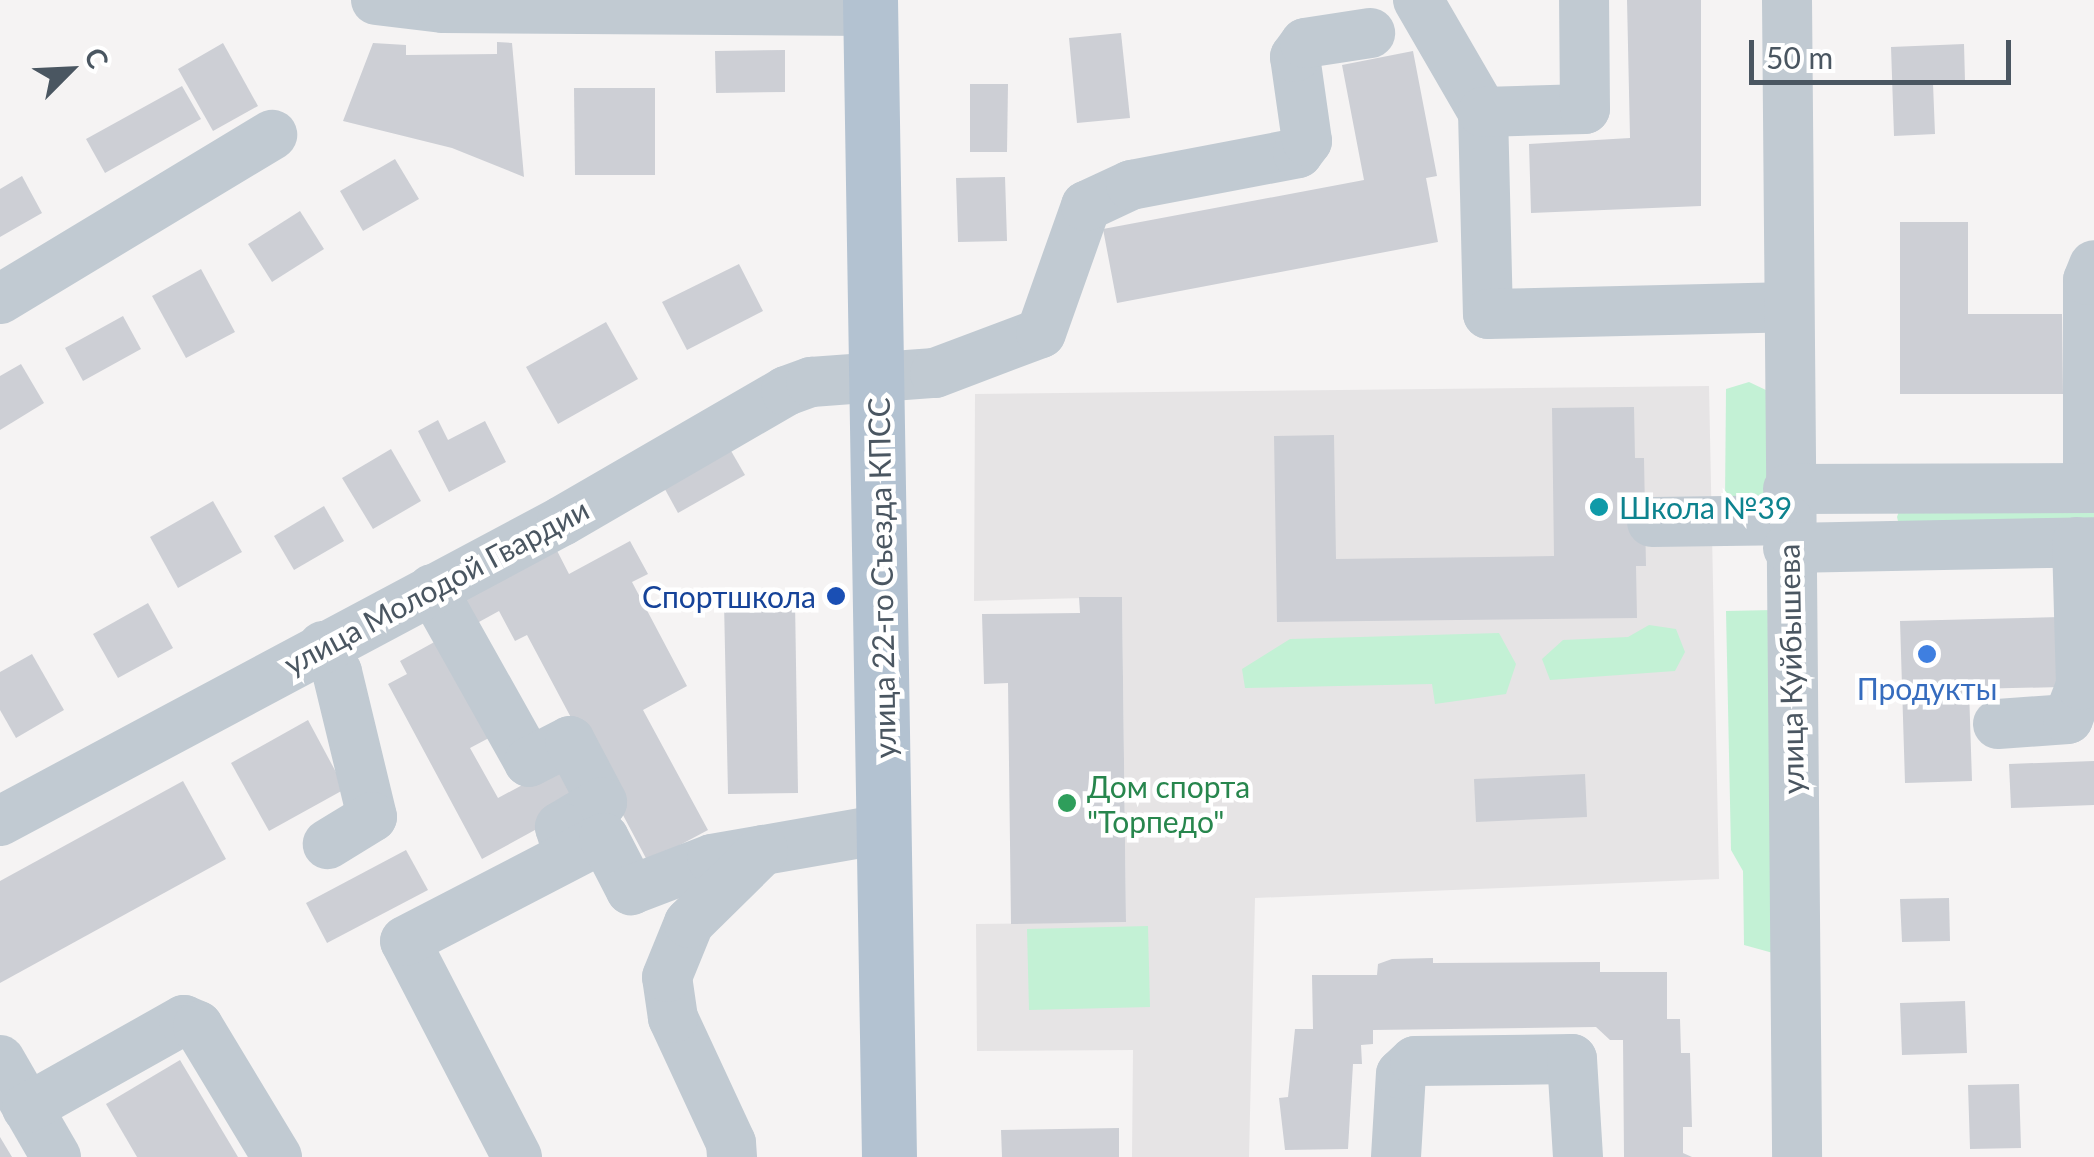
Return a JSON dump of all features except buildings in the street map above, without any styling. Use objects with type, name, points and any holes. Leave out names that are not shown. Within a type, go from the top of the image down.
[{"type":"main road","name":"улица 22-го Съезда КПСС","points":[[870,6],[889,1157]]},
{"type":"street","points":[[376,0],[442,8],[870,6]]},
{"type":"street","points":[[1418,0],[1483,112],[1488,314],[1787,307]]},
{"type":"street","points":[[1483,112],[1585,109],[1584,0]]},
{"type":"street","name":"улица Куйбышева","points":[[1787,0],[1788,519],[1796,1157]]},
{"type":"street","name":"улица Молодой Гвардии","points":[[4,809],[432,589],[786,391],[878,376],[934,373],[1041,333],[1086,206],[1132,185],[1298,153],[1306,141],[1295,56],[1305,43],[1370,33]]},
{"type":"street","points":[[0,300],[91,250],[272,134]]},
{"type":"street","points":[[1652,522],[1788,519],[2091,488],[2088,280],[2094,265]]},
{"type":"street","points":[[1788,519],[2085,542],[2081,685],[2068,719],[1998,724]]},
{"type":"street","points":[[432,589],[530,762],[570,741],[602,802],[560,827],[569,856]]},
{"type":"street","points":[[324,646],[337,672],[372,818],[328,844]]},
{"type":"street","points":[[517,1157],[405,942],[604,838],[631,890],[712,859],[884,829]]},
{"type":"street","points":[[732,1157],[732,1142],[672,1018],[667,977],[689,923],[763,850]]},
{"type":"street","points":[[27,1108],[184,1020],[198,1026],[277,1157]]},
{"type":"street","points":[[1396,1157],[1401,1074],[1416,1061],[1572,1059],[1578,1157]]},
{"type":"street","points":[[0,1060],[56,1157]]},
{"type":"shaded area","points":[[1709,386],[1719,879],[1255,898],[1249,1157],[1132,1157],[1133,1050],[977,1051],[976,924],[1126,922],[1122,597],[974,601],[975,394]]},
{"type":"green space","points":[[1749,382],[1768,391],[1770,496],[1725,501],[1726,389]]},
{"type":"green space","points":[[2094,499],[2094,534],[1899,525],[1897,517],[1900,508]]},
{"type":"green space","points":[[1774,610],[1773,953],[1744,945],[1743,871],[1731,850],[1726,611]]},
{"type":"green space","points":[[1649,625],[1676,629],[1685,652],[1675,671],[1550,680],[1542,659],[1563,640],[1628,637]]},
{"type":"green space","points":[[1499,633],[1516,664],[1506,694],[1435,704],[1432,684],[1245,688],[1242,669],[1290,639]]},
{"type":"green space","points":[[1148,926],[1150,1007],[1029,1010],[1027,929]]},
{"type":"place","name":"Школа №39","points":[[1599,507]]},
{"type":"place","name":"Спортшкола","points":[[836,596]]},
{"type":"place","name":"Продукты","points":[[1927,654]]},
{"type":"place","name":"Дом спорта \"Торпедо\"","points":[[1067,803]]}]
